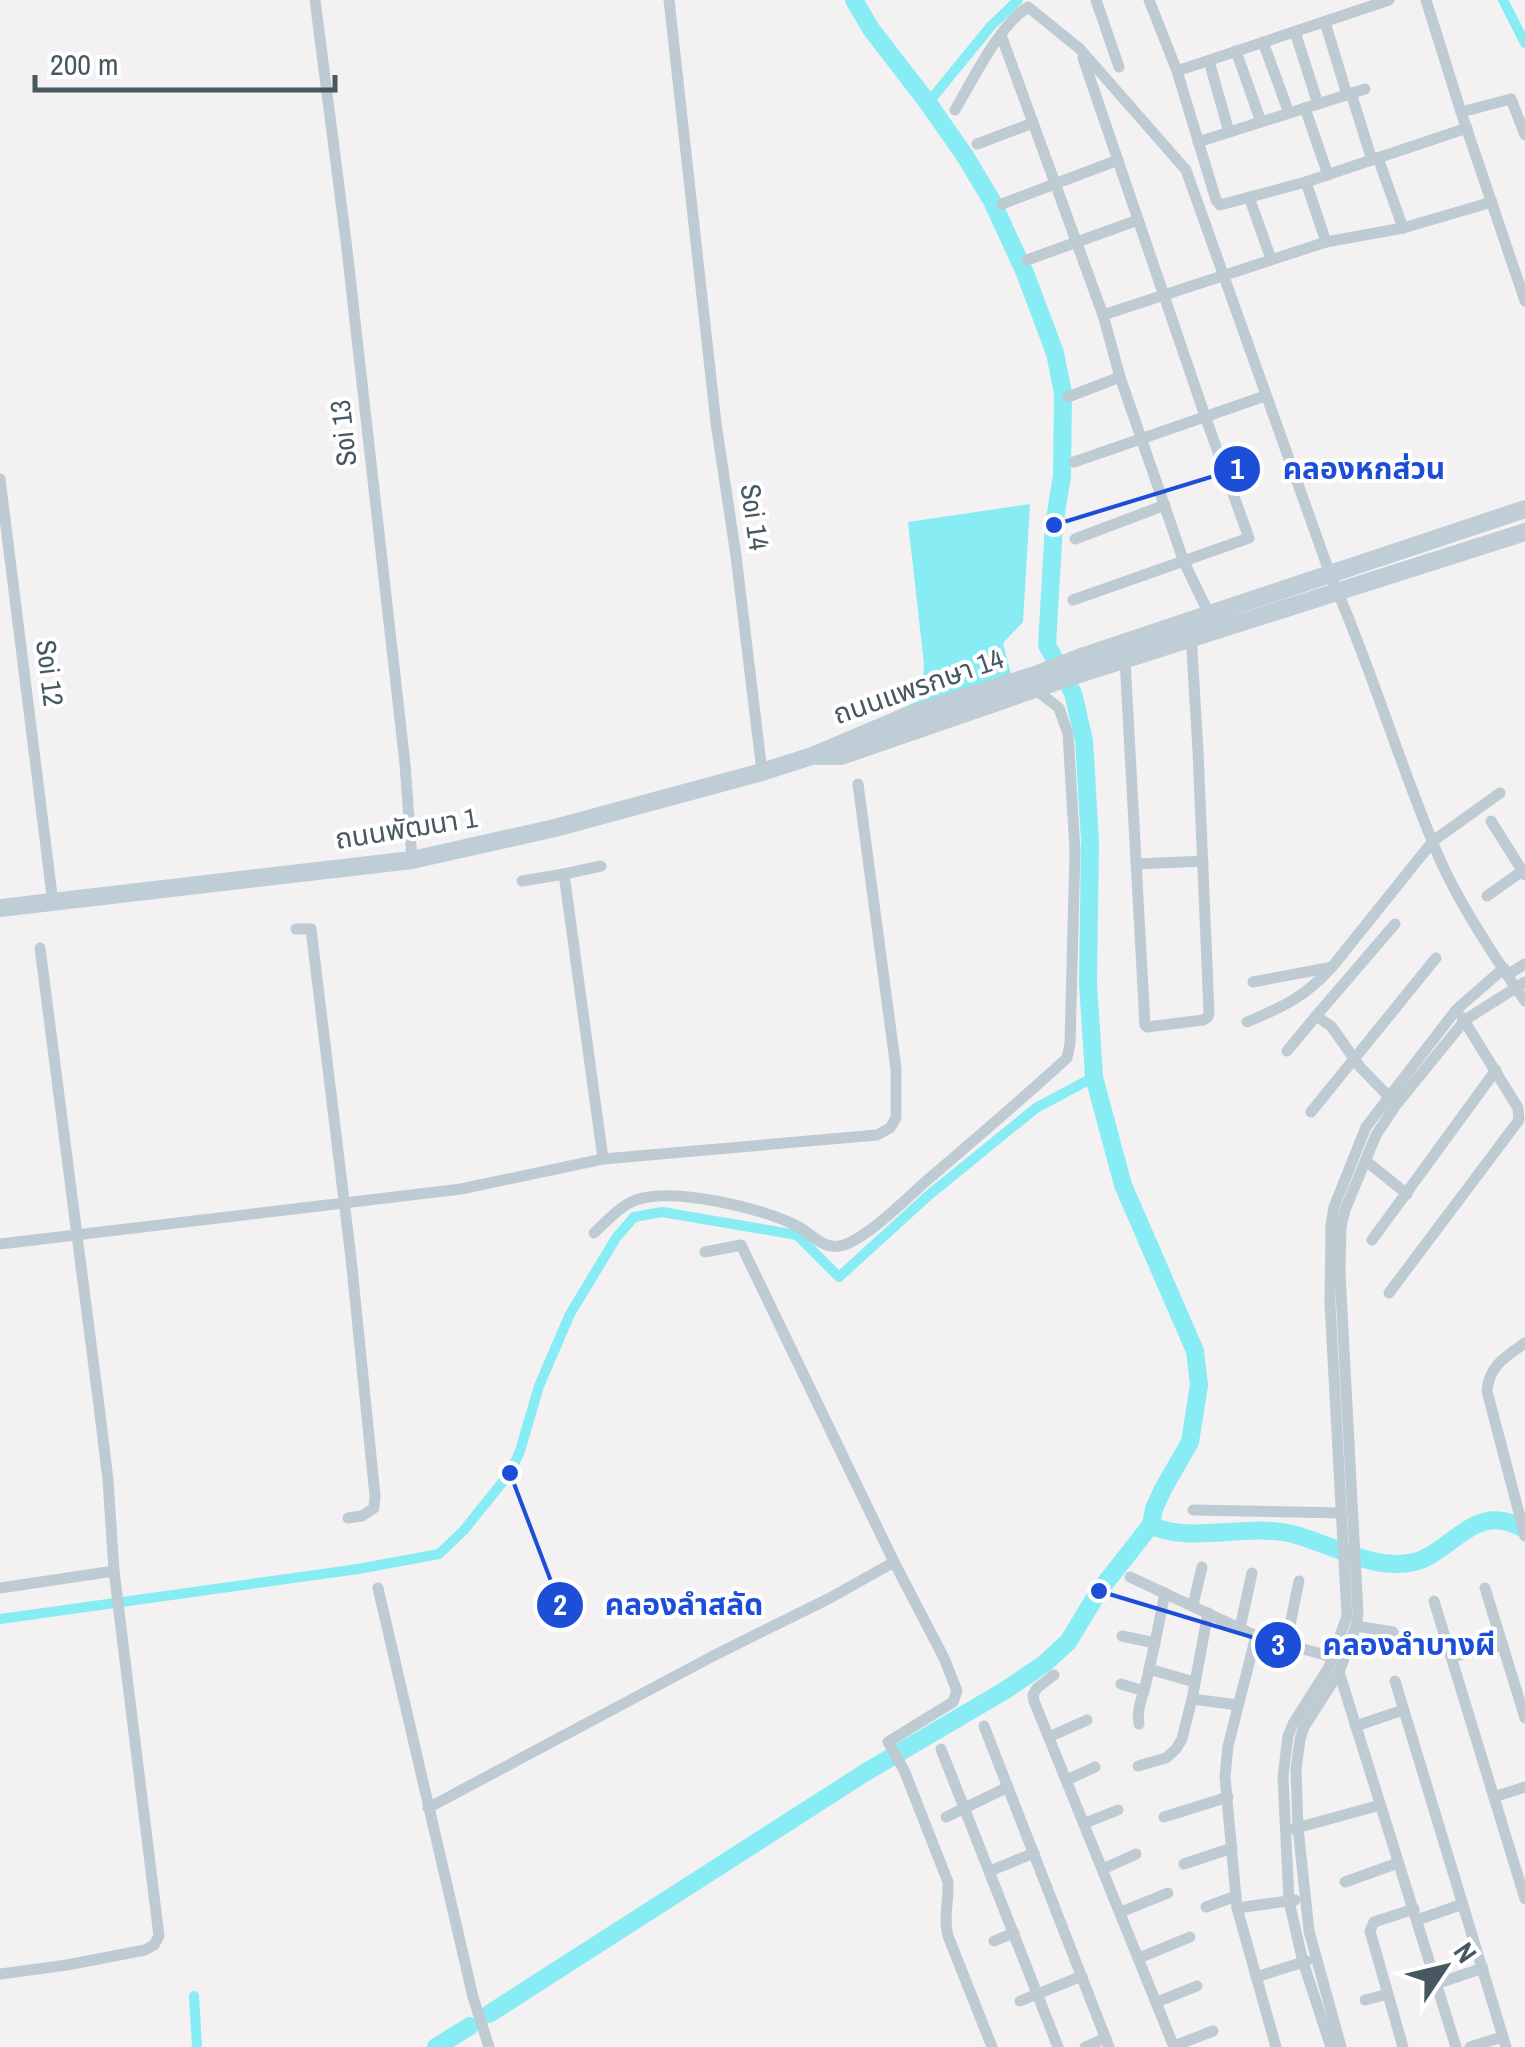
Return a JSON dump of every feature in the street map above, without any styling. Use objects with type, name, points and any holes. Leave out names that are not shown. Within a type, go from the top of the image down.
[{"type":"main road","name":"ถนนแพรกษา 14","points":[[1084,664],[1125,660],[1190,630],[1209,614],[1525,508]]},
{"type":"main road","name":"ถนนแพรกษา 14","points":[[812,756],[908,715],[1039,683],[1084,664],[1190,630],[1338,592],[1525,532]]},
{"type":"main road","name":"ถนนพัฒนา 1","points":[[0,908],[412,860],[554,828],[812,756]]},
{"type":"street","name":"Soi 13","points":[[315,0],[399,710],[412,860]]},
{"type":"street","name":"Soi 14","points":[[669,0],[698,270],[762,772]]},
{"type":"street","points":[[1149,0],[1177,71],[1220,205],[1306,182],[1467,128]]},
{"type":"street","points":[[1177,71],[1389,0]]},
{"type":"street","points":[[1426,0],[1525,301]]},
{"type":"street","points":[[1099,1],[1119,67]]},
{"type":"street","points":[[955,110],[1000,36],[1028,7],[1080,49],[1186,170],[1330,574],[1433,841],[1448,877],[1505,971],[1520,984],[1525,1001]]},
{"type":"street","points":[[1325,22],[1349,94],[1404,228]]},
{"type":"street","points":[[1295,32],[1328,174]]},
{"type":"street","points":[[1000,36],[1103,316],[1184,562],[1209,614]]},
{"type":"street","points":[[1263,42],[1289,113]]},
{"type":"street","points":[[1073,600],[1250,538],[1080,49]]},
{"type":"street","points":[[1236,51],[1261,122]]},
{"type":"street","points":[[1209,61],[1229,132]]},
{"type":"street","points":[[1198,142],[1365,89]]},
{"type":"street","points":[[1461,112],[1512,98],[1525,135]]},
{"type":"street","points":[[977,144],[1033,123]]},
{"type":"street","points":[[1002,204],[1118,160]]},
{"type":"street","points":[[1306,182],[1326,242]]},
{"type":"street","points":[[1249,197],[1271,259]]},
{"type":"street","points":[[1103,316],[1326,242],[1404,228],[1492,202]]},
{"type":"street","points":[[1028,260],[1138,220]]},
{"type":"street","points":[[1068,397],[1120,377]]},
{"type":"street","points":[[1074,462],[1265,396]]},
{"type":"street","name":"Soi 12","points":[[0,479],[53,902]]},
{"type":"street","points":[[1075,538],[1165,504]]},
{"type":"street","points":[[1125,660],[1147,1027],[1208,1018],[1190,630]]},
{"type":"street","points":[[594,1232],[634,1200],[668,1195],[779,1218],[834,1248],[850,1243],[966,1148],[1066,1058],[1070,1044],[1075,850],[1072,784],[1068,734],[1059,708],[1039,683]]},
{"type":"street","points":[[0,1244],[461,1189],[604,1159],[877,1135],[890,1128],[896,1118],[896,1066],[858,784]]},
{"type":"street","points":[[1247,1022],[1290,1005],[1313,988],[1433,841],[1500,793]]},
{"type":"street","points":[[1488,896],[1524,872],[1491,821]]},
{"type":"street","points":[[1136,864],[1203,862]]},
{"type":"street","points":[[522,880],[602,866]]},
{"type":"street","points":[[564,874],[604,1159]]},
{"type":"street","points":[[1287,1051],[1396,924]]},
{"type":"street","points":[[296,929],[317,928],[375,1496],[374,1508],[369,1513],[348,1518]]},
{"type":"street","points":[[0,1974],[145,1950],[159,1936],[114,1571],[108,1480],[40,948]]},
{"type":"street","points":[[1311,1112],[1436,958]]},
{"type":"street","points":[[1334,1272],[1345,1210],[1393,1101],[1456,1010],[1505,971],[1525,964]]},
{"type":"street","points":[[1253,982],[1332,967]]},
{"type":"street","points":[[1341,2047],[1288,1901],[1300,1739],[1356,1626],[1346,1513],[1331,1225],[1334,1207],[1360,1139],[1465,1020],[1520,984]]},
{"type":"street","points":[[1389,1293],[1519,1120],[1518,1108],[1456,1010]]},
{"type":"street","points":[[1316,1016],[1330,1026],[1371,1080],[1393,1101]]},
{"type":"street","points":[[1372,1240],[1496,1070]]},
{"type":"street","points":[[1366,1161],[1406,1194]]},
{"type":"street","points":[[705,1252],[741,1245],[944,1658],[956,1691],[953,1702],[888,1742],[904,1770],[948,1882],[944,1922],[992,2047]]},
{"type":"street","points":[[1525,1344],[1498,1362],[1488,1377],[1486,1391],[1525,1536]]},
{"type":"street","points":[[1193,1510],[1346,1513]]},
{"type":"street","points":[[428,1808],[894,1562]]},
{"type":"street","points":[[1193,1605],[1202,1567]]},
{"type":"street","points":[[0,1588],[114,1571]]},
{"type":"street","points":[[1240,1628],[1252,1574]]},
{"type":"street","points":[[1130,1576],[1256,1636],[1338,1663]]},
{"type":"street","points":[[1351,1576],[1338,1663],[1456,2047]]},
{"type":"street","points":[[1286,1644],[1299,1581]]},
{"type":"street","points":[[378,1588],[473,1997],[489,2047]]},
{"type":"street","points":[[1486,1588],[1525,1718]]},
{"type":"street","points":[[1139,1724],[1137,1718],[1165,1593]]},
{"type":"street","points":[[1434,1601],[1494,1797],[1520,1862],[1525,1899]]},
{"type":"street","points":[[1138,1766],[1166,1758],[1182,1739],[1208,1613]]},
{"type":"street","points":[[1356,1626],[1393,1632]]},
{"type":"street","points":[[1122,1636],[1155,1643]]},
{"type":"street","points":[[1256,1636],[1225,1777],[1236,1902],[1276,2047]]},
{"type":"street","points":[[1451,1657],[1503,1644]]},
{"type":"street","points":[[1149,1669],[1194,1682]]},
{"type":"street","points":[[1054,1675],[1033,1695],[1174,2047],[1212,2031]]},
{"type":"street","points":[[1395,1681],[1504,2042],[1470,2047]]},
{"type":"street","points":[[1121,1684],[1144,1690]]},
{"type":"street","points":[[1192,1699],[1238,1704]]},
{"type":"street","points":[[1356,1726],[1404,1710]]},
{"type":"street","points":[[1049,1737],[1087,1720]]},
{"type":"street","points":[[984,1726],[1107,2043],[1085,2047]]},
{"type":"street","points":[[942,1749],[1058,2047]]},
{"type":"street","points":[[1067,1780],[1095,1767]]},
{"type":"street","points":[[1494,1797],[1525,1787]]},
{"type":"street","points":[[946,1817],[1008,1788]]},
{"type":"street","points":[[1164,1817],[1228,1796]]},
{"type":"street","points":[[1292,1829],[1380,1804]]},
{"type":"street","points":[[1085,1823],[1118,1810]]},
{"type":"street","points":[[1292,1829],[1305,1899],[1310,1960],[1330,2047]]},
{"type":"street","points":[[1184,1864],[1232,1848]]},
{"type":"street","points":[[990,1871],[1034,1853]]},
{"type":"street","points":[[1104,1868],[1136,1854]]},
{"type":"street","points":[[1345,1882],[1398,1863]]},
{"type":"street","points":[[1121,1912],[1168,1893]]},
{"type":"street","points":[[1206,1907],[1305,1899]]},
{"type":"street","points":[[1403,2047],[1371,1926],[1374,1922],[1464,1904]]},
{"type":"street","points":[[994,1941],[1014,1933]]},
{"type":"street","points":[[1139,1958],[1190,1937]]},
{"type":"street","points":[[1256,1977],[1310,1960]]},
{"type":"street","points":[[1436,1984],[1483,1968]]},
{"type":"street","points":[[1020,2001],[1082,1976]]},
{"type":"street","points":[[1156,2002],[1198,1986]]},
{"type":"street","points":[[1364,2000],[1388,1994]]},
{"type":"water","points":[[1030,504],[1023,622],[1003,643],[1011,674],[898,710],[922,699],[924,664],[908,522]]},
{"type":"waterway","points":[[489,2014],[866,1772],[1044,1664],[1068,1642],[1099,1591],[1151,1525],[1163,1489],[1190,1442],[1199,1385],[1195,1351],[1123,1185],[1094,1077],[1088,983],[1090,841],[1084,740],[1073,693],[1047,645],[1054,525],[1062,476],[1063,393],[1055,353],[992,201],[965,156],[854,0]]},
{"type":"waterway","points":[[928,103],[991,26],[1018,0]]},
{"type":"waterway","points":[[1503,0],[1525,43]]},
{"type":"waterway","points":[[0,1619],[439,1554],[510,1473],[539,1386],[570,1314],[616,1238],[634,1217],[662,1212],[797,1235],[839,1277],[929,1195],[1036,1108],[1094,1077]]},
{"type":"waterway","points":[[1151,1525],[1199,1534],[1288,1533],[1366,1560],[1398,1564],[1425,1558],[1479,1523],[1503,1521],[1525,1529]]},
{"type":"waterway","points":[[194,1996],[197,2047]]},
{"type":"waterway","points":[[436,2047],[470,2026]]},
{"type":"place","name":"คลองหกส่วน","points":[[1054,525]]},
{"type":"place","name":"คลองลำสลัด","points":[[510,1473]]},
{"type":"place","name":"คลองลำบางผี","points":[[1099,1591]]}]
